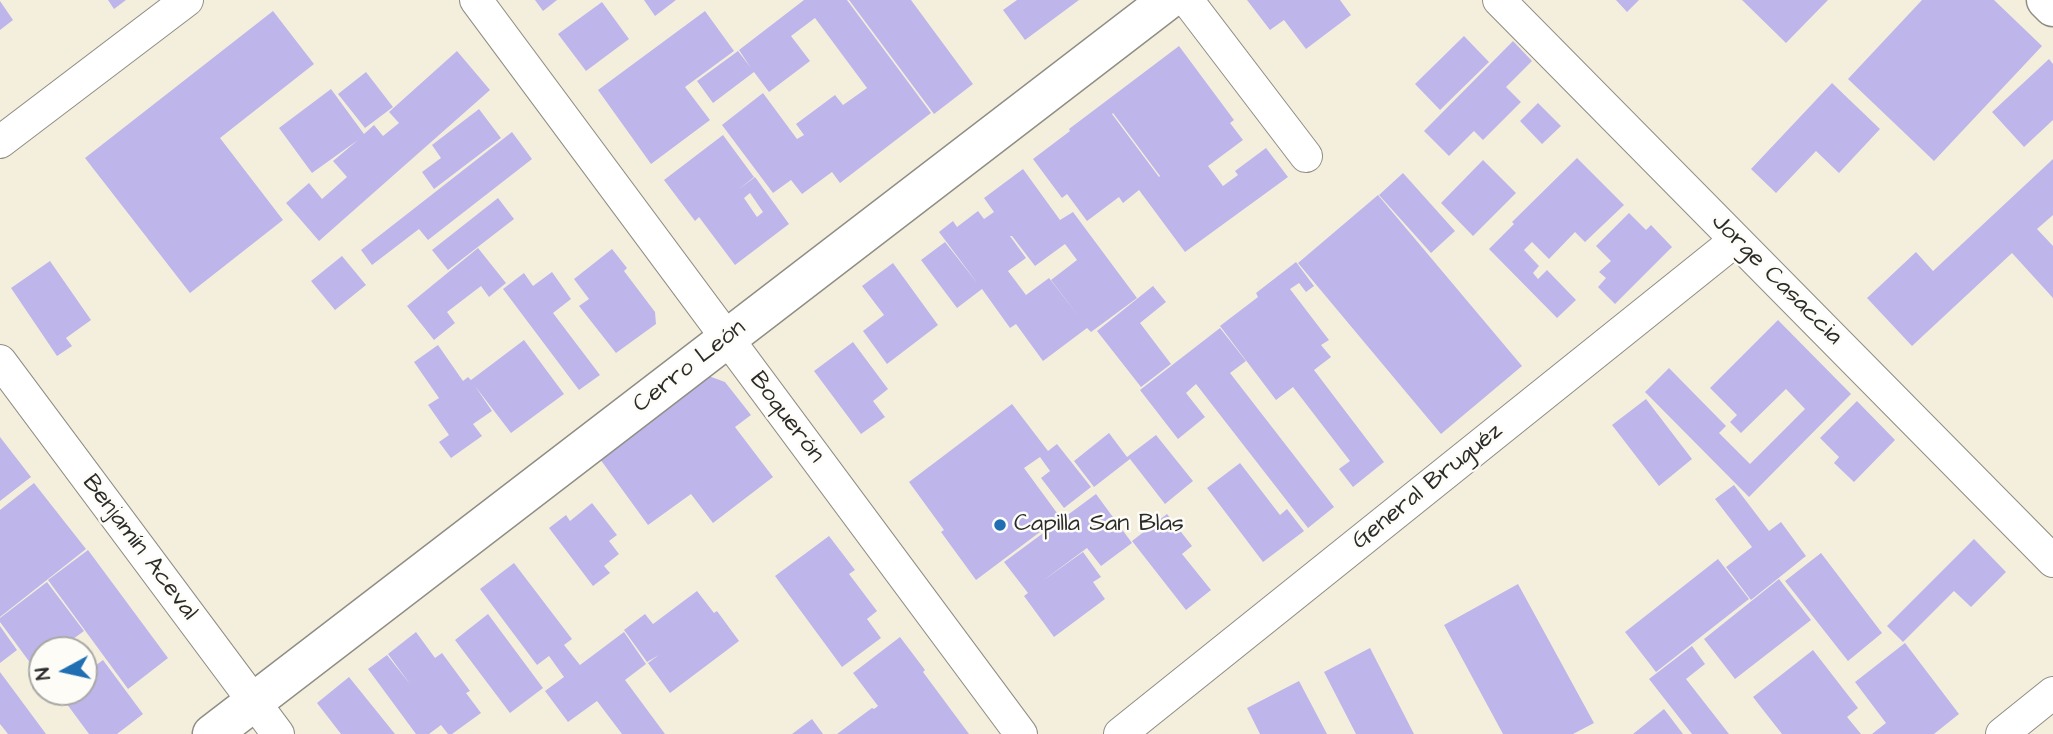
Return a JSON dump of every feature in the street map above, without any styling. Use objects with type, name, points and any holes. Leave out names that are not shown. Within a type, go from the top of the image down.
[{"type":"street","points":[[0,142],[187,0]]},
{"type":"street","name":"Boquerón","points":[[476,0],[1021,734]]},
{"type":"street","name":"Cerro León","points":[[212,734],[1168,0]]},
{"type":"street","points":[[1187,0],[1306,156]]},
{"type":"street","name":"Jorge Casaccia","points":[[1499,0],[2053,561]]},
{"type":"street","points":[[2046,0],[2053,7]]},
{"type":"street","name":"General Bruguéz","points":[[1120,734],[1736,240]]},
{"type":"street","name":"Benjamín Aceval","points":[[0,361],[278,734]]},
{"type":"street","points":[[2001,734],[2053,693]]},
{"type":"building","points":[[108,0],[126,0],[114,9]]},
{"type":"building","points":[[535,0],[557,0],[543,11]]},
{"type":"building","points":[[644,0],[676,0],[655,16]]},
{"type":"building","points":[[804,0],[847,0],[931,113],[840,183],[832,172],[802,194],[791,180],[773,193],[722,125],[763,93],[797,139],[804,135],[796,124],[835,95],[843,105],[867,88],[815,18],[791,36],[810,61],[769,92],[754,72],[713,103],[697,81],[738,51],[751,68],[739,50]]},
{"type":"building","points":[[849,0],[911,0],[973,84],[934,114]]},
{"type":"building","points":[[1017,0],[1079,0],[1025,40],[1003,10]]},
{"type":"building","points":[[1247,0],[1340,0],[1351,15],[1306,49],[1284,20],[1270,30]]},
{"type":"building","points":[[1616,0],[1639,0],[1627,12]]},
{"type":"building","points":[[1742,0],[1828,0],[1786,43]]},
{"type":"building","points":[[1922,0],[1994,0],[2042,46],[1934,161],[1848,79]]},
{"type":"building","points":[[0,1],[13,20],[0,30]]},
{"type":"building","points":[[602,2],[629,39],[586,71],[558,34]]},
{"type":"building","points":[[273,11],[314,64],[220,138],[283,220],[190,293],[85,158]]},
{"type":"building","points":[[705,11],[734,51],[685,87],[710,120],[651,164],[598,90]]},
{"type":"building","points":[[1464,36],[1489,62],[1440,110],[1415,84]]},
{"type":"building","points":[[1513,41],[1532,61],[1506,87],[1521,102],[1483,140],[1474,131],[1449,156],[1424,131]]},
{"type":"building","points":[[1179,46],[1234,120],[1230,123],[1243,140],[1208,166],[1223,186],[1238,175],[1235,171],[1266,148],[1288,177],[1185,252],[1139,190],[1123,203],[1119,197],[1087,221],[1067,194],[1062,198],[1033,159],[1070,131],[1069,129]],"holes":[[[1113,113],[1160,176],[1159,177]]]},
{"type":"building","points":[[457,51],[490,90],[319,241],[286,203],[309,183],[322,199],[347,177],[333,161],[358,140],[312,173],[279,128],[331,89],[364,134],[374,125],[383,136],[399,123],[389,112]]},
{"type":"building","points":[[2049,59],[2053,64],[2053,120],[2024,147],[1992,112]]},
{"type":"building","points":[[366,72],[393,107],[365,128],[338,94]]},
{"type":"building","points":[[1832,83],[1880,129],[1839,173],[1816,151],[1776,193],[1751,169]]},
{"type":"building","points":[[1538,103],[1561,126],[1542,144],[1520,121]]},
{"type":"building","points":[[479,109],[501,138],[434,189],[422,172],[441,158],[432,145]]},
{"type":"building","points":[[512,132],[532,159],[428,240],[419,229],[372,265],[361,250]]},
{"type":"building","points":[[723,135],[754,177],[738,190],[755,177],[789,224],[735,265],[699,217],[695,221],[664,180]],"holes":[[[750,193],[763,212],[757,217],[744,198]]]},
{"type":"building","points":[[1577,158],[1624,205],[1585,242],[1575,232],[1549,259],[1532,242],[1524,250],[1539,266],[1533,273],[1538,279],[1547,270],[1576,300],[1557,318],[1489,249],[1514,224],[1512,222]]},
{"type":"building","points":[[2053,159],[2053,215],[2037,229],[2053,246],[2053,298],[2012,253],[1912,346],[1867,298],[1916,252],[1933,271]]},
{"type":"building","points":[[1483,160],[1516,193],[1473,236],[1441,203]]},
{"type":"building","points":[[1023,169],[1060,220],[1073,212],[1137,298],[1091,332],[1087,328],[1043,361],[1016,324],[1010,328],[982,289],[957,308],[921,260],[945,242],[978,284],[939,232],[953,221],[957,227],[978,211],[984,219],[994,212],[984,198]],"holes":[[[1012,236],[1035,266],[1065,244],[1077,260],[1051,280],[1081,319],[1049,278],[1026,295],[1008,271],[1026,258]]]},
{"type":"building","points":[[1403,173],[1455,231],[1431,253],[1379,195]]},
{"type":"building","points":[[1378,195],[1522,366],[1441,434],[1298,263]]},
{"type":"building","points":[[498,198],[514,219],[448,270],[432,250]]},
{"type":"building","points":[[1629,213],[1646,230],[1651,225],[1672,247],[1615,304],[1598,287],[1606,278],[1599,272],[1611,261],[1596,246]]},
{"type":"building","points":[[478,248],[506,283],[489,297],[481,286],[447,312],[455,323],[434,340],[407,306]]},
{"type":"building","points":[[612,249],[627,268],[624,271],[655,312],[656,324],[616,353],[579,306],[589,299],[574,279]]},
{"type":"building","points":[[342,256],[366,285],[335,310],[311,281]]},
{"type":"building","points":[[50,261],[91,320],[66,338],[72,346],[57,356],[11,288]]},
{"type":"building","points":[[1296,262],[1314,286],[1306,292],[1299,283],[1290,289],[1329,340],[1321,345],[1331,357],[1314,370],[1384,462],[1353,487],[1339,469],[1350,461],[1293,387],[1276,400],[1220,326],[1258,297],[1256,293]]},
{"type":"building","points":[[893,263],[938,325],[887,364],[863,331],[884,315],[862,286]]},
{"type":"building","points":[[552,272],[571,299],[553,313],[600,375],[579,390],[503,289],[524,273],[533,286]]},
{"type":"building","points":[[1153,286],[1166,302],[1140,323],[1171,364],[1141,387],[1097,331]]},
{"type":"building","points":[[1778,320],[1851,394],[1749,497],[1645,392],[1669,368],[1726,426],[1719,433],[1750,464],[1805,409],[1786,389],[1741,433],[1730,422],[1737,415],[1710,388]]},
{"type":"building","points":[[1220,328],[1246,361],[1230,373],[1334,507],[1308,528],[1196,384],[1186,393],[1205,417],[1178,439],[1140,390]]},
{"type":"building","points":[[524,340],[564,394],[511,433],[475,386],[492,411],[473,424],[482,436],[451,458],[439,442],[449,435],[428,405],[439,398],[414,362],[438,345],[463,381],[468,377],[471,380]]},
{"type":"building","points":[[853,342],[888,389],[873,401],[885,417],[861,434],[814,371]]},
{"type":"building","points":[[706,375],[725,382],[751,415],[735,427],[773,477],[713,523],[691,494],[648,525],[600,459]]},
{"type":"building","points":[[1646,399],[1692,459],[1659,486],[1612,425]]},
{"type":"building","points":[[1857,401],[1895,440],[1854,482],[1834,463],[1839,457],[1820,438]]},
{"type":"building","points":[[1012,404],[1048,451],[1057,444],[1091,487],[1064,508],[1041,478],[1050,471],[1040,457],[1024,468],[1060,517],[976,580],[909,482]]},
{"type":"building","points":[[1109,433],[1127,457],[1156,435],[1193,481],[1165,504],[1130,459],[1094,487],[1074,461]]},
{"type":"building","points":[[0,437],[31,477],[0,501]]},
{"type":"building","points":[[1240,463],[1280,515],[1287,509],[1304,531],[1263,562],[1207,488]]},
{"type":"building","points":[[34,483],[86,549],[0,617],[0,510]]},
{"type":"building","points":[[1734,485],[1769,531],[1781,522],[1806,556],[1751,600],[1726,567],[1752,547],[1715,499]]},
{"type":"building","points":[[1096,494],[1132,543],[1101,566],[1087,548],[1041,582],[1083,552],[1101,577],[1093,582],[1105,599],[1054,637],[1024,596],[1028,593],[1004,562]]},
{"type":"building","points":[[592,503],[617,535],[609,541],[619,554],[604,566],[610,573],[593,586],[549,528],[566,515],[570,521]]},
{"type":"building","points":[[1167,514],[1192,546],[1182,554],[1211,590],[1186,610],[1132,541]]},
{"type":"building","points":[[829,536],[855,570],[849,574],[877,611],[867,619],[881,638],[842,667],[775,576]]},
{"type":"building","points":[[1974,539],[2006,572],[1971,607],[1954,591],[1903,642],[1887,626]]},
{"type":"building","points":[[88,550],[168,658],[128,689],[98,648],[98,636],[89,636],[48,580]]},
{"type":"building","points":[[1821,553],[1882,633],[1848,661],[1785,581]]},
{"type":"building","points":[[1718,559],[1749,599],[1656,672],[1625,632]]},
{"type":"building","points":[[514,563],[572,639],[564,645],[580,665],[624,632],[646,664],[625,680],[665,734],[622,734],[597,701],[568,722],[545,691],[564,677],[549,656],[537,665],[480,589]]},
{"type":"building","points":[[1779,579],[1811,620],[1735,679],[1704,639]]},
{"type":"building","points":[[47,582],[84,631],[77,636],[28,636],[28,660],[0,622],[0,618]]},
{"type":"building","points":[[1518,584],[1594,723],[1573,734],[1503,734],[1444,625]]},
{"type":"building","points":[[697,591],[714,613],[717,611],[739,641],[670,693],[648,663],[659,655],[647,662],[624,630],[645,614],[653,624]]},
{"type":"building","points":[[488,614],[543,688],[510,713],[455,640]]},
{"type":"building","points":[[0,626],[17,650],[0,663]]},
{"type":"building","points":[[416,632],[435,658],[442,653],[470,691],[466,693],[481,713],[452,734],[448,734],[441,725],[429,734],[416,734],[368,669],[387,655],[410,684],[388,654]]},
{"type":"building","points":[[900,637],[969,734],[837,734],[878,706],[853,673]]},
{"type":"building","points":[[1905,643],[1959,714],[1934,734],[1872,734],[1886,723],[1855,682]]},
{"type":"building","points":[[1692,646],[1705,664],[1686,679],[1729,734],[1692,734],[1649,679]]},
{"type":"building","points":[[1370,648],[1414,734],[1356,734],[1324,672]]},
{"type":"building","points":[[1813,650],[1858,708],[1847,717],[1861,734],[1782,734],[1753,697]]},
{"type":"building","points":[[103,660],[143,714],[117,734],[89,734],[68,706],[98,706],[98,664]]},
{"type":"building","points":[[0,672],[46,734],[8,734],[0,724]]},
{"type":"building","points":[[349,677],[395,734],[341,734],[317,703]]},
{"type":"building","points":[[1299,681],[1327,734],[1260,734],[1247,708]]},
{"type":"building","points":[[1664,709],[1683,734],[1633,734]]},
{"type":"building","points":[[812,719],[823,734],[792,734]]},
{"type":"place","name":"Capilla San Blas","points":[[1000,525]]}]
